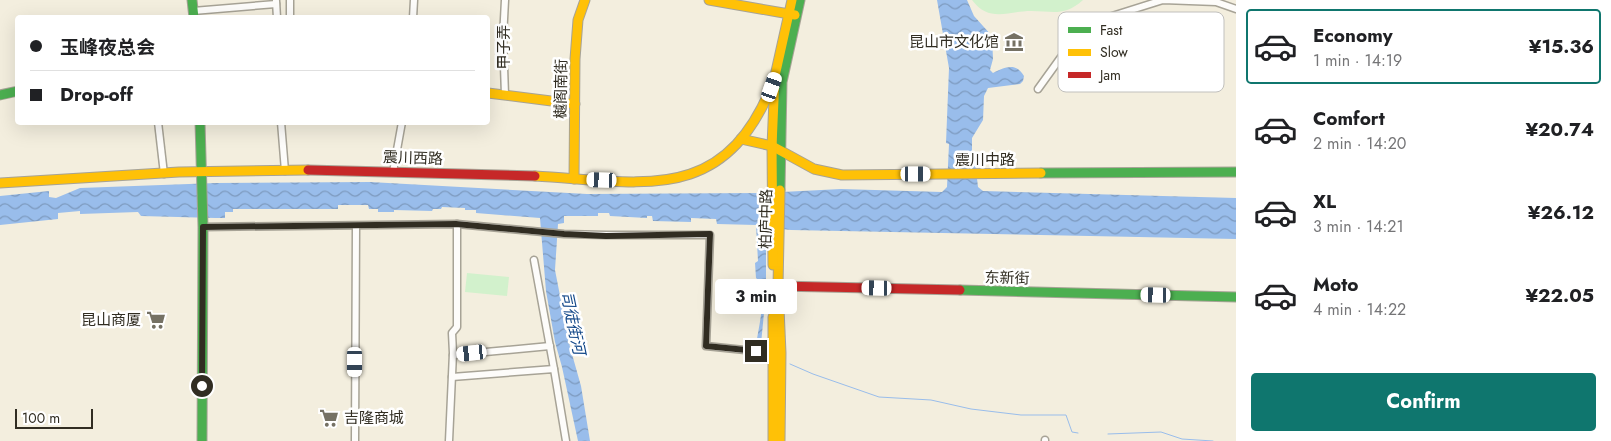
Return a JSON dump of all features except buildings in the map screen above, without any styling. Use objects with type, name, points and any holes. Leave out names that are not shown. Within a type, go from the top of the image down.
[{"type":"street","points":[[192,0],[193,14],[276,2],[277,15]]},
{"type":"street","points":[[290,0],[290,15]]},
{"type":"street","points":[[413,15],[414,0]]},
{"type":"street","name":"甲子弄","points":[[505,95],[503,38],[506,0]]},
{"type":"street","name":"樾阁南街","points":[[574,179],[575,59],[578,20],[585,0]]},
{"type":"street","points":[[709,0],[792,14]]},
{"type":"street","name":"柏庐中路","points":[[776,148],[782,82],[792,14],[792,0]]},
{"type":"street","name":"柏庐中路","points":[[773,441],[777,170],[775,76],[792,14],[800,0]]},
{"type":"street","points":[[1125,12],[1163,0],[1216,2],[1236,9]]},
{"type":"street","points":[[1038,89],[1058,61]]},
{"type":"street","name":"震川西路","points":[[0,183],[202,172],[285,171],[519,175],[661,182],[698,172],[720,159],[741,139],[768,98],[775,76]]},
{"type":"street","points":[[0,95],[15,92]]},
{"type":"street","points":[[490,93],[575,104]]},
{"type":"street","points":[[158,125],[164,174]]},
{"type":"street","points":[[200,125],[203,227],[202,441]]},
{"type":"street","points":[[281,125],[285,171]]},
{"type":"street","points":[[393,172],[401,125]]},
{"type":"street","name":"震川中路","points":[[741,139],[776,148],[814,169],[842,175],[1236,172]]},
{"type":"street","points":[[203,227],[456,224],[606,236],[710,234],[706,346],[773,353]]},
{"type":"street","points":[[449,441],[453,355],[452,333],[457,327],[456,224]]},
{"type":"street","points":[[355,441],[356,226]]},
{"type":"street","name":"柏庐中路","points":[[776,244],[781,353],[780,441]]},
{"type":"street","points":[[534,260],[566,441]]},
{"type":"street","name":"东新街","points":[[778,286],[1236,297]]},
{"type":"street","points":[[453,355],[550,346]]},
{"type":"street","points":[[452,378],[554,369]]},
{"type":"green space","points":[[972,0],[1083,0],[1070,9],[1058,12],[1031,11],[992,14],[978,7]]},
{"type":"green space","points":[[467,273],[509,277],[507,296],[465,292]]},
{"type":"water","points":[[937,0],[967,0],[974,16],[992,36],[993,59],[990,70],[993,73],[1014,67],[1024,76],[1020,84],[988,88],[984,96],[983,120],[972,138],[972,158],[975,162],[978,187],[983,191],[1236,198],[1236,239],[791,230],[763,227],[766,245],[766,292],[761,344],[759,347],[756,345],[762,291],[760,283],[756,278],[755,263],[758,261],[756,225],[717,224],[716,219],[691,218],[691,222],[653,221],[652,216],[647,216],[647,218],[610,216],[609,213],[598,213],[598,216],[564,216],[564,223],[558,224],[555,270],[570,347],[581,386],[590,441],[578,441],[555,342],[546,291],[540,218],[476,213],[476,210],[465,210],[465,208],[442,207],[432,211],[394,210],[394,212],[378,212],[378,209],[369,209],[368,205],[338,205],[338,209],[233,209],[233,212],[225,212],[225,218],[141,216],[138,212],[80,214],[80,211],[58,213],[58,219],[0,225],[0,196],[49,191],[49,197],[56,198],[80,188],[216,183],[370,182],[587,194],[762,193],[841,189],[942,192],[947,187],[949,144],[946,143],[949,68]]},
{"type":"waterway","points":[[790,364],[879,397],[931,400],[971,409],[1021,415],[1066,415],[1072,432],[1078,433]]},
{"type":"waterway","points":[[1108,434],[1161,432],[1182,439],[1213,441]]},
{"type":"traffic: fast","points":[[192,0],[194,15]]},
{"type":"traffic: fast","points":[[780,190],[782,82],[800,0]]},
{"type":"traffic: fast","points":[[0,95],[15,92]]},
{"type":"traffic: fast","points":[[200,125],[203,227],[202,441]]},
{"type":"traffic: fast","points":[[1041,173],[1236,172]]},
{"type":"traffic: fast","points":[[960,290],[1236,297]]},
{"type":"traffic: slow","points":[[574,179],[575,59],[578,20],[585,0]]},
{"type":"traffic: slow","points":[[709,0],[795,15]]},
{"type":"traffic: slow","points":[[773,265],[772,146],[775,76],[792,0]]},
{"type":"traffic: slow","points":[[535,176],[645,182],[676,178],[705,168],[730,150],[753,123],[773,83]]},
{"type":"traffic: slow","points":[[490,93],[575,104]]},
{"type":"traffic: slow","points":[[741,139],[772,146],[814,169],[842,175],[1041,173]]},
{"type":"traffic: slow","points":[[0,183],[179,172],[308,170]]},
{"type":"traffic: slow","points":[[780,190],[778,286],[781,353],[780,441]]},
{"type":"traffic: slow","points":[[773,317],[773,441]]},
{"type":"traffic: jam","points":[[308,170],[535,176]]},
{"type":"traffic: jam","points":[[778,286],[960,290]]},
{"type":"place","name":"昆山市文化馆","points":[[1014,42]]},
{"type":"place","name":"昆山商厦","points":[[156,320]]},
{"type":"place","name":"吉隆商城","points":[[329,418]]},
{"type":"route","points":[[202,386],[203,227],[456,224],[606,236],[710,234],[706,346],[756,351]]},
{"type":"water label","name":"司徒街河","points":[[573,323]]}]
